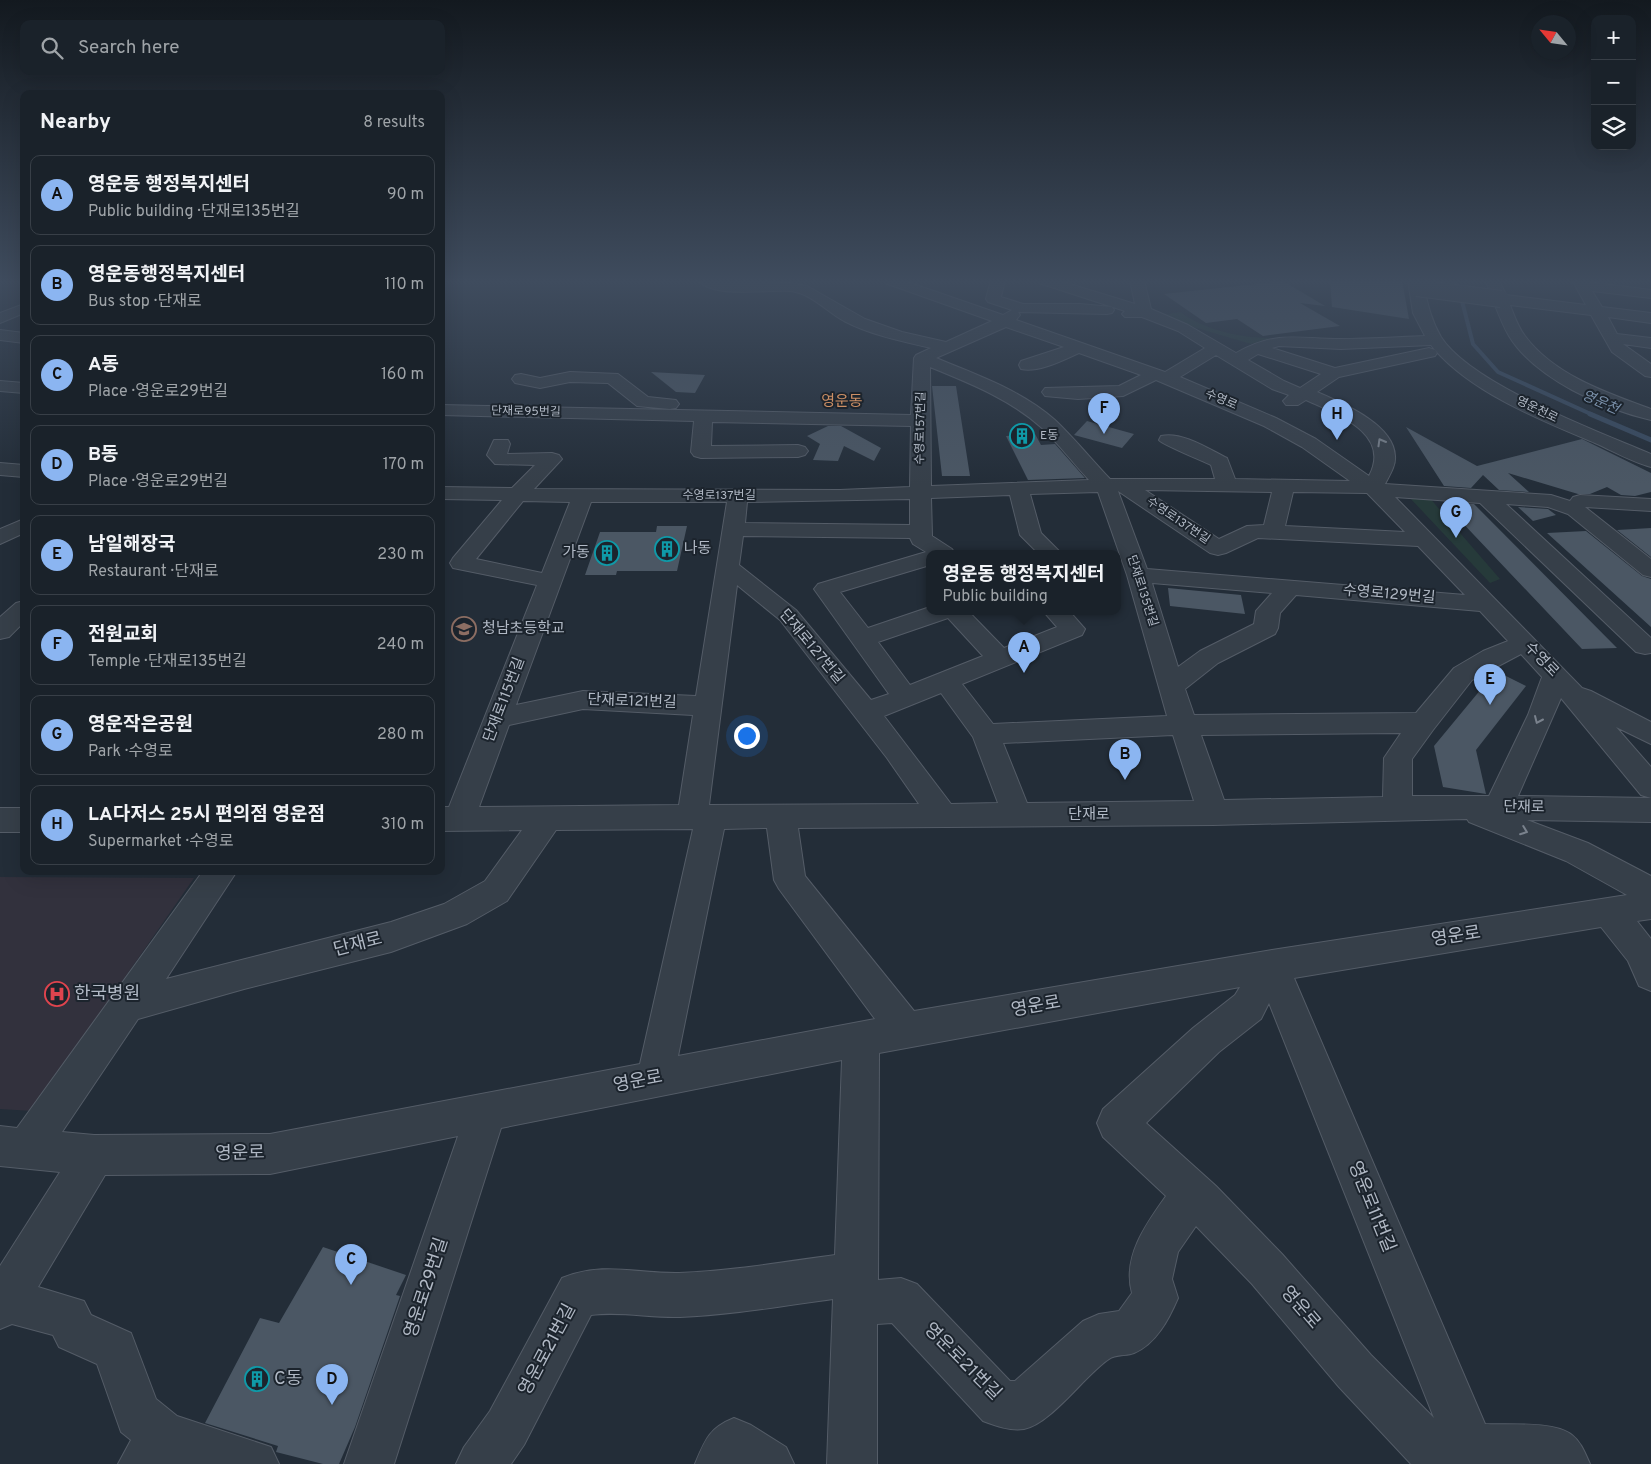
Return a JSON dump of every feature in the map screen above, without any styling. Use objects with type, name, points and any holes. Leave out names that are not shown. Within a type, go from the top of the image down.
[{"type":"street","points":[[922,358],[945,348]]},
{"type":"street","points":[[1026,365],[1054,358],[1076,348]]},
{"type":"street","name":"수영로","points":[[1083,348],[1161,376],[1263,419],[1309,443],[1374,488],[1563,683],[1651,787]]},
{"type":"street","points":[[1052,392],[1078,394],[1123,391],[1161,376],[1215,348]]},
{"type":"street","points":[[1217,348],[1278,385],[1304,394],[1352,416],[1381,440],[1386,452],[1384,466],[1374,488]]},
{"type":"street","points":[[1235,360],[1255,348]]},
{"type":"street","points":[[1257,348],[1334,373]]},
{"type":"street","points":[[1263,419],[1334,373],[1423,348]]},
{"type":"street","name":"영운천로","points":[[1443,348],[1457,365],[1491,387],[1566,424],[1651,461]]},
{"type":"street","points":[[1458,348],[1470,366],[1501,386],[1574,423],[1651,455]]},
{"type":"street","points":[[1527,348],[1537,360],[1616,403],[1651,415]]},
{"type":"street","points":[[1618,348],[1651,372]]},
{"type":"street","name":"수영로157번길","points":[[920,495],[922,358]]},
{"type":"street","name":"단재로135번길","points":[[922,358],[982,383],[1015,400],[1048,424],[1115,486],[1138,574],[1171,686],[1213,813]]},
{"type":"street","points":[[522,379],[540,383],[570,377],[612,378],[643,402],[711,407],[726,416]]},
{"type":"street","points":[[0,386],[20,388]]},
{"type":"street","name":"단재로95번길","points":[[445,410],[920,421]]},
{"type":"street","points":[[703,416],[701,452],[798,451]]},
{"type":"street","points":[[1168,440],[1193,448],[1220,462],[1227,485]]},
{"type":"street","points":[[501,444],[497,455],[502,460],[552,459],[518,494],[461,562],[550,582]]},
{"type":"street","points":[[0,468],[20,469]]},
{"type":"street","name":"수영로137번길","points":[[445,492],[518,494],[579,505],[738,496],[920,495],[1115,486],[1227,485],[1374,488],[1551,502],[1575,510],[1651,570]]},
{"type":"street","name":"수영로137번길","points":[[1115,486],[1218,548],[1255,531],[1273,533]]},
{"type":"street","points":[[1284,486],[1273,533],[1425,540]]},
{"type":"street","points":[[1019,490],[1031,535],[1047,550]]},
{"type":"street","points":[[920,495],[920,539],[938,550]]},
{"type":"street","points":[[655,1079],[702,818],[708,706],[728,567],[724,521],[738,496]]},
{"type":"street","points":[[1486,497],[1645,646]]},
{"type":"street","points":[[1580,501],[1651,505]]},
{"type":"street","points":[[579,505],[724,521],[920,532]]},
{"type":"street","name":"단재로115번길","points":[[450,819],[498,718],[579,505]]},
{"type":"street","points":[[0,537],[20,527]]},
{"type":"street","points":[[905,697],[826,589],[926,559]]},
{"type":"street","name":"단재로127번길","points":[[728,567],[788,615],[866,713],[944,816]]},
{"type":"street","name":"수영로129번길","points":[[1138,574],[1487,604]]},
{"type":"street","points":[[1171,686],[1209,656],[1266,628],[1268,611],[1291,587]]},
{"type":"street","points":[[0,630],[20,612]]},
{"type":"street","points":[[862,638],[931,615]]},
{"type":"street","points":[[959,615],[1000,659]]},
{"type":"street","points":[[866,713],[1074,629],[1059,615]]},
{"type":"street","points":[[1397,809],[1398,758],[1423,724],[1463,674],[1492,657],[1525,643]]},
{"type":"street","points":[[946,681],[986,734],[1017,815]]},
{"type":"street","points":[[1498,808],[1541,715],[1563,683],[1651,734]]},
{"type":"street","name":"단재로121번길","points":[[498,718],[583,700],[708,706]]},
{"type":"street","points":[[986,734],[1184,725],[1423,724]]},
{"type":"street","points":[[1462,807],[1577,852],[1651,892]]},
{"type":"street","name":"단재로","points":[[450,819],[1213,813],[1462,807],[1651,810]]},
{"type":"street","points":[[781,817],[790,880],[906,1030]]},
{"type":"street","name":"단재로","points":[[129,1005],[244,973],[391,937],[455,914],[496,891],[547,819]]},
{"type":"street","points":[[0,820],[20,820]]},
{"type":"street","points":[[14,1147],[129,1005],[218,875]]},
{"type":"street","name":"영운로","points":[[14,1147],[94,1155],[270,1154],[861,1038],[1272,966],[1651,905]]},
{"type":"street","points":[[1609,912],[1641,952],[1651,975]]},
{"type":"street","name":"영운로","points":[[1272,966],[1248,1007],[1206,1040],[1117,1124],[1193,1194],[1267,1269],[1355,1371],[1464,1459]]},
{"type":"street","name":"영운로11번길","points":[[1272,966],[1464,1459]]},
{"type":"street","points":[[852,1464],[861,1038]]},
{"type":"street","name":"영운로29번길","points":[[369,1464],[486,1113]]},
{"type":"street","points":[[94,1155],[2,1304],[68,1317],[75,1331],[115,1349],[138,1415],[153,1450],[254,1464]]},
{"type":"street","name":"영운로21번길","points":[[481,1464],[507,1428],[578,1294],[614,1290],[678,1295],[757,1288],[856,1289],[901,1300],[1000,1404],[1024,1405],[1099,1337],[1132,1330],[1156,1298],[1150,1279],[1158,1243],[1193,1194]]},
{"type":"street","points":[[720,1464],[734,1442],[769,1464]]},
{"type":"street","points":[[1464,1459],[1554,1451],[1565,1464]]},
{"type":"shaded area","name":"한국병원","points":[[0,877],[194,878],[32,1111],[0,1109]]},
{"type":"green space","points":[[1428,496],[1500,579],[1490,583],[1409,497]]},
{"type":"building","points":[[651,372],[705,375],[695,393],[676,392]]},
{"type":"building","points":[[932,386],[956,386],[970,476],[942,476]]},
{"type":"building","points":[[1087,421],[1134,434],[1122,448],[1074,435]]},
{"type":"building","points":[[828,426],[841,426],[881,448],[874,461],[844,446],[838,461],[813,460],[820,444],[807,436]]},
{"type":"building","points":[[1406,427],[1477,466],[1582,439],[1651,473],[1651,492],[1635,496],[1621,495],[1607,487],[1590,494],[1578,494],[1508,473],[1529,492],[1499,490],[1483,475],[1471,488],[1444,486]]},
{"type":"building","points":[[1035,434],[1041,445],[1055,444],[1085,478],[1028,480],[1006,436]]},
{"type":"building","points":[[1455,503],[1474,504],[1617,648],[1582,649],[1456,516],[1463,516]]},
{"type":"building","points":[[1518,507],[1548,509],[1556,515],[1533,521]]},
{"type":"building","points":[[657,526],[687,526],[677,571],[617,571],[616,575],[585,575],[600,532],[656,532]]},
{"type":"building","points":[[1651,528],[1651,557],[1617,530]]},
{"type":"building","points":[[1586,531],[1642,576],[1651,579],[1651,627],[1547,533]]},
{"type":"building","points":[[1168,588],[1241,595],[1245,614],[1170,606]]},
{"type":"building","points":[[1496,671],[1526,686],[1476,750],[1486,794],[1443,787],[1434,746]]},
{"type":"building","points":[[323,1247],[406,1275],[396,1295],[400,1296],[355,1427],[339,1464],[323,1464],[276,1452],[278,1446],[205,1423],[260,1318],[279,1323]]},
{"type":"waterway","name":"영운천","points":[[1477,348],[1498,372],[1593,415]]},
{"type":"waterway","name":"영운천","points":[[1590,414],[1651,440]]},
{"type":"place","name":"전원교회","points":[[1104,434]]},
{"type":"place","name":"E동","points":[[1022,436]]},
{"type":"place","name":"LA다저스 25시 편의점 영운점","points":[[1337,440]]},
{"type":"place","name":"영운작은공원","points":[[1456,538]]},
{"type":"place","name":"나동","points":[[667,549]]},
{"type":"place","name":"가동","points":[[607,553]]},
{"type":"place","name":"청남초등학교","points":[[464,629]]},
{"type":"place","name":"영운동 행정복지센터","points":[[1024,673]]},
{"type":"place","name":"남일해장국","points":[[1490,705]]},
{"type":"place","name":"영운동행정복지센터","points":[[1125,780]]},
{"type":"place","name":"한국병원","points":[[57,994]]},
{"type":"place","name":"A동","points":[[351,1285]]},
{"type":"place","name":"C동","points":[[257,1379]]},
{"type":"place","name":"B동","points":[[332,1405]]},
{"type":"district","name":"영운동","points":[[842,402]]}]
